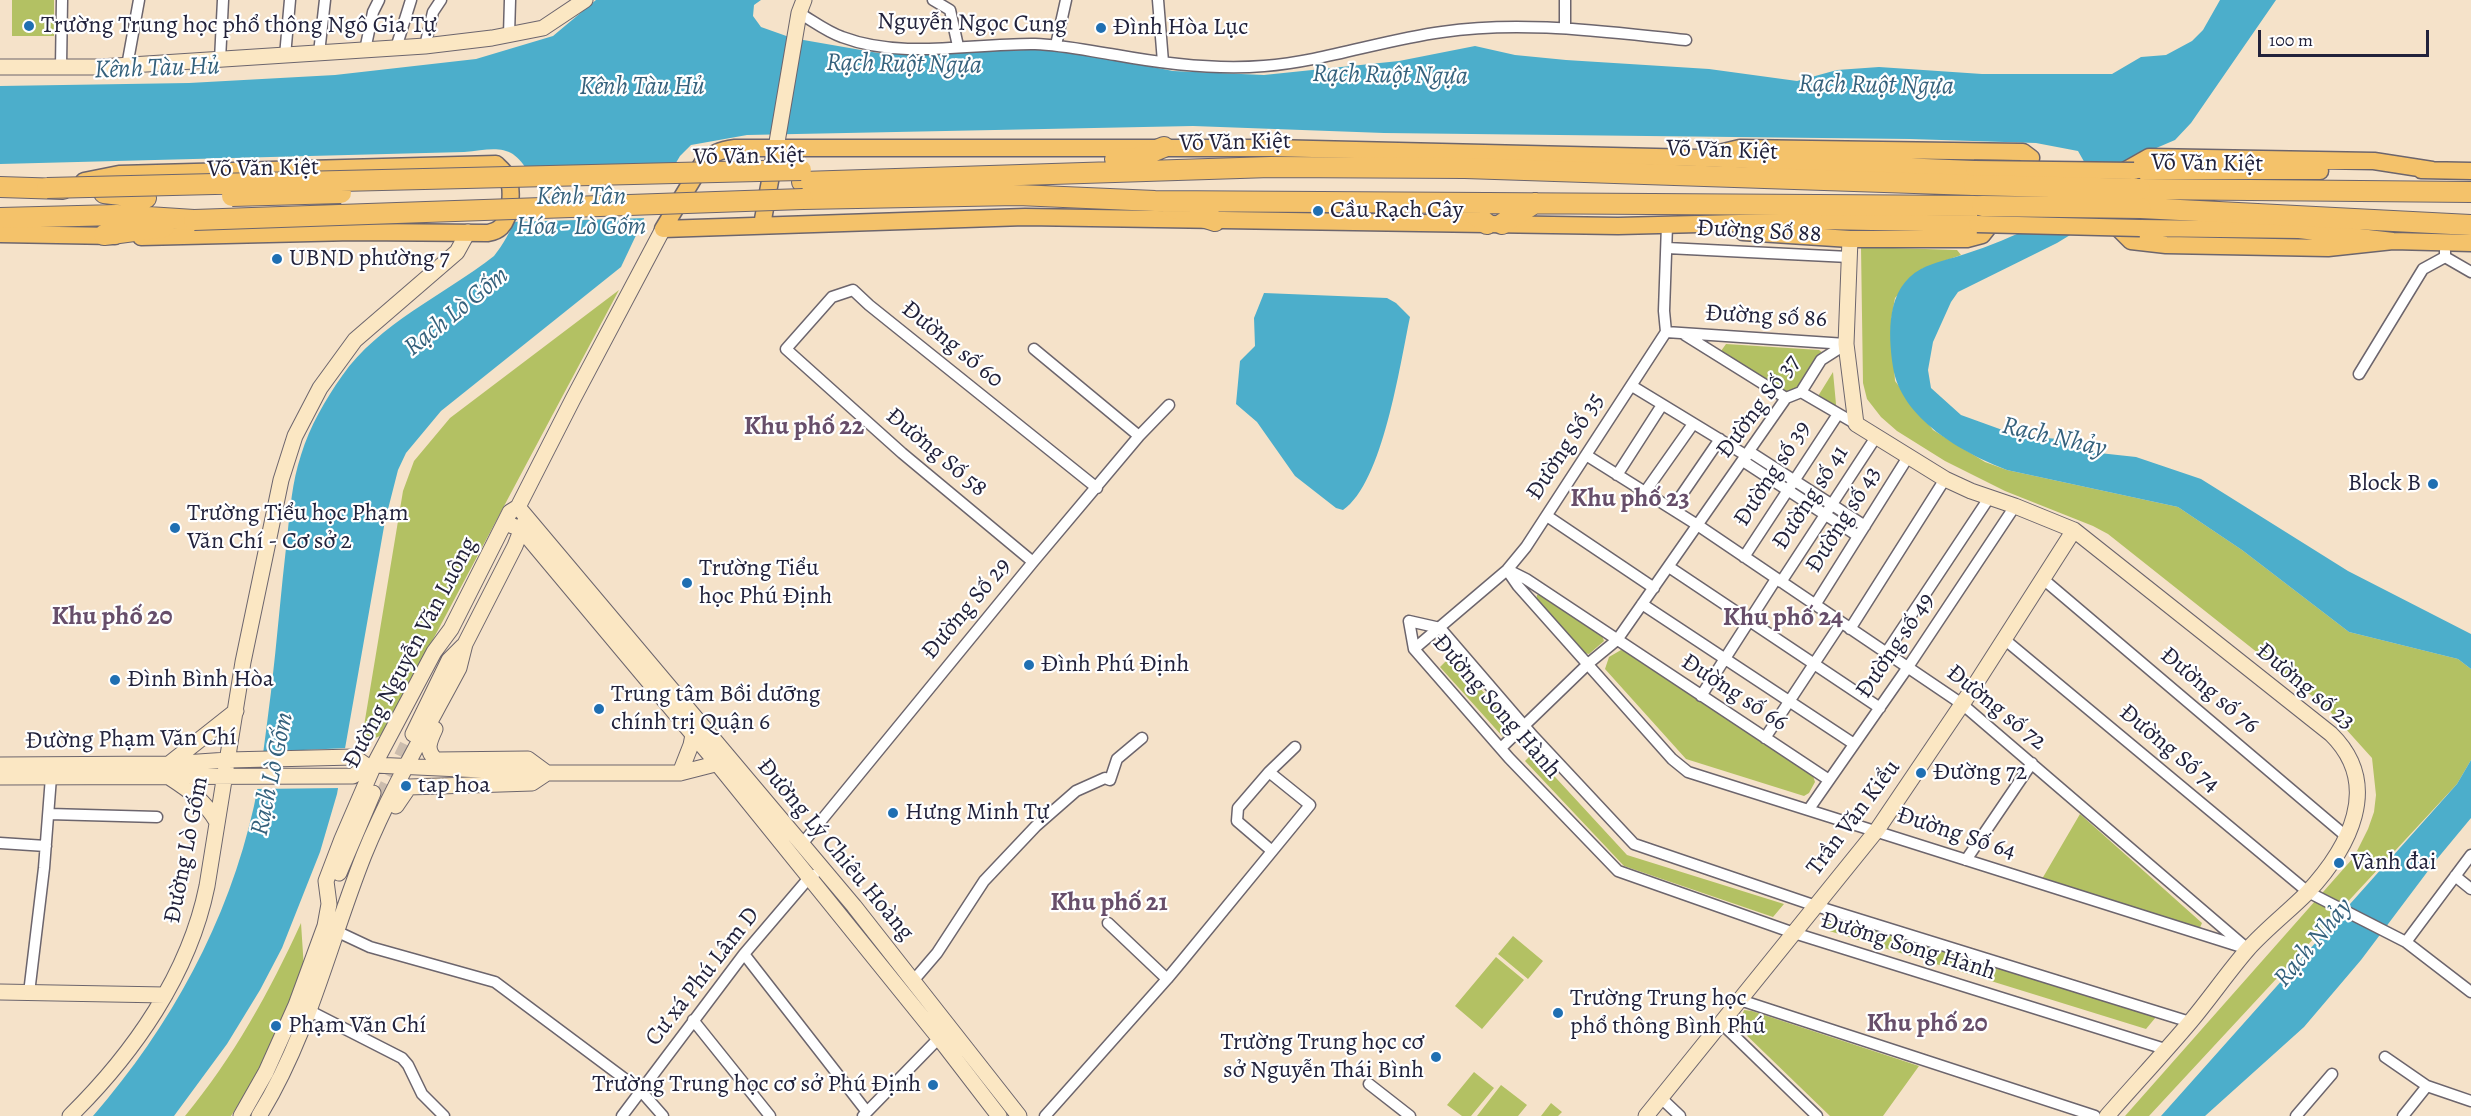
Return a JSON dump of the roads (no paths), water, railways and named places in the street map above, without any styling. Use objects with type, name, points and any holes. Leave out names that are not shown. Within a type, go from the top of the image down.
[{"type":"highway","name":"Võ Văn Kiệt","points":[[0,218],[117,215],[194,220],[802,184],[1137,158],[1164,147]]},
{"type":"highway","points":[[1465,168],[1484,154]]},
{"type":"highway","points":[[1510,154],[1535,170]]},
{"type":"highway","name":"Võ Văn Kiệt","points":[[0,188],[47,188],[146,198],[802,184],[1271,166],[2137,180],[2471,192]]},
{"type":"highway","name":"Võ Văn Kiệt","points":[[802,184],[1155,201],[1461,204],[1537,202],[1980,215],[2141,208],[2471,225]]},
{"type":"highway","points":[[47,188],[802,184]]},
{"type":"highway","points":[[1155,201],[1215,221]]},
{"type":"highway","points":[[1461,204],[1495,224],[1537,202]]},
{"type":"highway","points":[[104,235],[175,225],[194,220]]},
{"type":"main road","points":[[0,67],[127,66],[425,46],[543,28],[574,3]]},
{"type":"main road","points":[[762,225],[801,6]]},
{"type":"main road","name":"Võ Văn Kiệt","points":[[663,229],[710,155],[721,150],[776,143],[1164,147],[1698,158],[1974,177]]},
{"type":"main road","points":[[1693,226],[1767,235],[1850,239],[1967,239],[1982,236],[2028,170],[2031,158],[2023,152],[1740,148],[1698,158]]},
{"type":"main road","points":[[2393,241],[2328,248],[2166,245],[2131,241],[2115,225],[2110,214],[2118,181],[2126,170],[2149,157],[2374,161],[2432,170]]},
{"type":"main road","points":[[0,234],[143,237],[495,231],[502,226],[509,204],[508,178],[496,164],[119,174],[47,188]]},
{"type":"main road","name":"Võ Văn Kiệt","points":[[2137,180],[2432,170],[2471,171]]},
{"type":"main road","name":"Võ Văn Kiệt","points":[[663,229],[1025,217],[1693,226],[1980,215],[2140,228],[2299,230],[2393,241],[2445,250],[2471,243]]},
{"type":"main road","name":"Đường Nguyễn Văn Luông","points":[[241,1116],[266,1072],[296,1005],[325,926],[459,668],[465,644],[515,546],[522,518],[586,372],[663,229]]},
{"type":"main road","name":"Đường Lò Gốm","points":[[70,1116],[118,1063],[165,995],[197,927],[207,886],[251,621],[281,480],[291,447],[307,410],[335,364],[355,340],[457,252],[468,232]]},
{"type":"main road","points":[[1850,239],[1846,344],[1856,424]]},
{"type":"main road","name":"Đường số 23","points":[[1856,424],[1945,479],[2074,530],[2341,744],[2350,758],[2358,788],[2357,804],[2347,837],[2337,856],[2308,892],[2248,950],[2190,1022],[2107,1116]]},
{"type":"main road","name":"Đường Nguyễn Văn Luông","points":[[259,1116],[274,1093],[311,1011],[338,932],[336,907],[326,881],[370,766],[434,652],[451,629],[510,512],[522,518]]},
{"type":"main road","name":"Đường Lý Chiêu Hoàng","points":[[522,518],[999,1116]]},
{"type":"main road","name":"Đường Lý Chiêu Hoàng","points":[[522,518],[676,692],[913,981],[1019,1116]]},
{"type":"main road","name":"Trần Văn Kiểu","points":[[1646,1116],[1877,830],[1962,704],[2074,530]]},
{"type":"main road","points":[[451,629],[443,658],[403,743],[449,660],[465,644]]},
{"type":"main road","points":[[465,644],[468,666],[430,738],[429,754],[436,760],[528,759],[547,773]]},
{"type":"main road","points":[[217,822],[209,807],[169,770],[236,711]]},
{"type":"main road","points":[[680,773],[693,735]]},
{"type":"main road","name":"Đường Phạm Văn Chí","points":[[0,777],[51,777],[169,770],[245,759],[354,757],[370,766]]},
{"type":"main road","points":[[370,766],[547,773],[680,773],[716,762],[732,762]]},
{"type":"main road","name":"Đường Phạm Văn Chí","points":[[0,765],[169,770],[225,777],[353,776],[370,766]]},
{"type":"main road","points":[[336,907],[354,899],[385,827],[401,796],[409,787],[532,783],[547,773]]},
{"type":"main road","points":[[336,907],[346,893],[377,795]]},
{"type":"main road","points":[[0,992],[165,995]]},
{"type":"street","points":[[61,67],[62,0]]},
{"type":"street","points":[[127,66],[139,0]]},
{"type":"street","points":[[220,60],[223,0]]},
{"type":"street","points":[[285,56],[290,0]]},
{"type":"street","points":[[319,53],[325,0]]},
{"type":"street","points":[[365,50],[373,12],[379,0]]},
{"type":"street","points":[[396,48],[411,0]]},
{"type":"street","points":[[425,46],[433,12],[441,0]]},
{"type":"street","points":[[509,35],[510,0]]},
{"type":"street","points":[[933,0],[952,5],[958,46]]},
{"type":"street","points":[[1056,45],[1066,0]]},
{"type":"street","points":[[1158,0],[1162,62]]},
{"type":"street","points":[[1565,0],[1565,28]]},
{"type":"street","name":"Nguyễn Ngọc Cung","points":[[801,6],[842,37],[884,47],[924,49],[958,46],[1056,45],[1162,62],[1227,67],[1265,66],[1309,60],[1442,32],[1496,27],[1565,28],[1686,40]]},
{"type":"street","points":[[1666,332],[1664,310],[1667,225]]},
{"type":"street","name":"Đường Số 88","points":[[1667,248],[1849,257]]},
{"type":"street","points":[[2359,374],[2423,269],[2445,250],[2471,272]]},
{"type":"street","name":"Đường số 60","points":[[786,350],[832,297],[853,290],[1097,488]]},
{"type":"street","name":"Đường số 86","points":[[1666,332],[1846,344]]},
{"type":"street","name":"Đường Số 35","points":[[1414,649],[1507,570],[1526,547],[1666,332]]},
{"type":"street","name":"Đường số 86","points":[[1682,333],[1786,398]]},
{"type":"street","name":"Đường Số 37","points":[[1501,748],[1588,663],[1617,640],[1699,526],[1786,398],[1801,392],[1821,360],[1846,344]]},
{"type":"street","points":[[1034,348],[1139,436]]},
{"type":"street","name":"Đường Số 58","points":[[786,350],[902,453],[1033,562]]},
{"type":"street","points":[[1632,386],[1747,456],[1791,486],[1824,515],[1858,536]]},
{"type":"street","points":[[1801,392],[1856,424]]},
{"type":"street","name":"Đường Số 29","points":[[802,844],[1033,562],[1139,436],[1169,405]]},
{"type":"street","points":[[1617,475],[1662,405]]},
{"type":"street","name":"Đường số 39","points":[[1744,557],[1838,414]]},
{"type":"street","points":[[1645,492],[1693,424]]},
{"type":"street","name":"Đường số 41","points":[[1701,696],[1749,621],[1876,437]]},
{"type":"street","points":[[1672,509],[1720,440]]},
{"type":"street","name":"Đường số 72","points":[[1586,455],[1699,526],[1962,704],[2248,950]]},
{"type":"street","name":"Đường số 43","points":[[1815,605],[1908,456]]},
{"type":"street","points":[[1765,738],[1814,664],[1846,626],[1945,479]]},
{"type":"street","points":[[1791,486],[1831,504],[1865,526]]},
{"type":"street","points":[[1886,653],[1989,498]]},
{"type":"street","name":"Đường số 49","points":[[1809,809],[1908,668],[2015,506]]},
{"type":"street","points":[[1546,516],[1654,588]]},
{"type":"street","points":[[1669,567],[1880,708]]},
{"type":"street","name":"Đường số 66","points":[[1507,570],[1526,579],[1829,780]]},
{"type":"street","name":"Đường Số 64","points":[[1507,570],[1518,586],[1672,759],[1688,772],[1877,830],[2248,950]]},
{"type":"street","name":"Đường số 76","points":[[2043,579],[2347,837]]},
{"type":"street","points":[[1642,604],[1854,744]]},
{"type":"street","name":"Đường Song Hành","points":[[2165,1050],[1794,933],[1618,871],[1501,748],[1414,649],[1409,621],[1440,628],[1524,725],[1634,844],[1816,906],[2190,1022]]},
{"type":"street","name":"Đường Số 74","points":[[2004,639],[2308,892],[2401,939],[2471,992]]},
{"type":"street","points":[[913,981],[943,944],[984,881],[1036,826],[1076,791],[1105,778],[1110,780],[1117,759],[1142,738]]},
{"type":"street","points":[[1272,851],[1238,825],[1238,808],[1269,772],[1295,747]]},
{"type":"street","points":[[1966,860],[2032,763]]},
{"type":"street","points":[[1045,1116],[1167,979],[1310,805],[1269,772]]},
{"type":"street","points":[[29,993],[46,846],[51,777]]},
{"type":"street","points":[[49,814],[157,817]]},
{"type":"street","points":[[0,843],[46,846]]},
{"type":"street","points":[[2401,939],[2471,855]]},
{"type":"street","name":"Cư xá Phú Lâm D","points":[[622,1116],[744,954],[808,879],[823,870]]},
{"type":"street","points":[[2455,876],[2471,889]]},
{"type":"street","points":[[1108,923],[1167,979]]},
{"type":"street","points":[[338,932],[370,947],[495,982],[641,1091],[663,1116]]},
{"type":"street","points":[[744,954],[865,1114],[939,1038]]},
{"type":"street","points":[[1740,1000],[2095,1116]]},
{"type":"street","points":[[296,1005],[402,1058],[408,1065],[422,1094],[444,1116]]},
{"type":"street","points":[[693,1020],[770,1116]]},
{"type":"street","points":[[1722,1023],[1817,1116]]},
{"type":"street","points":[[2385,1057],[2427,1086],[2471,1101]]},
{"type":"street","points":[[2296,1116],[2332,1074]]},
{"type":"street","points":[[1369,1084],[1410,1116]]},
{"type":"street","points":[[2403,1116],[2427,1086]]},
{"type":"street","points":[[1661,1098],[1680,1116]]},
{"type":"water","points":[[596,0],[761,0],[754,5],[753,16],[761,27],[792,38],[884,54],[1061,49],[1173,71],[1264,75],[1399,61],[1475,46],[1515,55],[1709,69],[1797,81],[1837,70],[1879,67],[1982,74],[2112,74],[2141,57],[2166,55],[2192,41],[2203,30],[2220,0],[2276,0],[2191,123],[2175,140],[2140,155],[2080,229],[2057,243],[1958,292],[1933,342],[1928,370],[1931,388],[1961,415],[2019,436],[2059,439],[2081,451],[2136,457],[2201,479],[2348,571],[2471,634],[2471,669],[2458,659],[2349,632],[2242,550],[2178,507],[2007,470],[1972,454],[1936,432],[1908,403],[1898,386],[1890,340],[1892,312],[1901,288],[1921,269],[2001,241],[2069,208],[2076,202],[2090,172],[2078,151],[2036,143],[1910,139],[1384,133],[1193,126],[747,135],[691,145],[680,156],[648,210],[621,267],[441,411],[406,453],[398,470],[385,521],[337,794],[320,852],[282,948],[227,1044],[174,1116],[93,1116],[147,1046],[193,971],[229,891],[243,849],[254,806],[264,749],[293,486],[301,455],[313,424],[342,376],[374,340],[494,256],[512,227],[529,174],[523,164],[509,152],[494,149],[464,152],[0,164],[0,86],[189,83],[335,75],[476,59],[553,36]]},
{"type":"water","points":[[1264,293],[1387,298],[1396,303],[1410,317],[1395,392],[1379,449],[1369,475],[1357,496],[1343,510],[1336,508],[1295,476],[1257,422],[1236,404],[1240,361],[1255,346],[1254,318]]},
{"type":"water","points":[[2471,760],[2471,818],[2361,960],[2304,1027],[2205,1116],[2161,1116],[2457,784]]},
{"type":"tunnel","points":[[381,798],[407,745]]},
{"type":"place","name":"Trường Trung học phổ thông Ngô Gia Tự","points":[[29,26]]},
{"type":"place","name":"Đình Hòa Lục","points":[[1101,28]]},
{"type":"place","name":"Cầu Rạch Cây","points":[[1318,211]]},
{"type":"place","name":"UBND phường 7","points":[[277,259]]},
{"type":"place","name":"Block B","points":[[2433,484]]},
{"type":"place","name":"Trường Tiểu học Phạm Văn Chí - Cơ sở 2","points":[[175,528]]},
{"type":"place","name":"Trường Tiểu học Phú Định","points":[[687,583]]},
{"type":"place","name":"Đình Phú Định","points":[[1029,665]]},
{"type":"place","name":"Đình Bình Hòa","points":[[115,680]]},
{"type":"place","name":"Trung tâm Bồi dưỡng chính trị Quận 6","points":[[599,709]]},
{"type":"place","name":"Đường 72","points":[[1921,773]]},
{"type":"place","name":"tap hoa","points":[[406,786]]},
{"type":"place","name":"Hưng Minh Tự","points":[[893,813]]},
{"type":"place","name":"Vành đai","points":[[2339,863]]},
{"type":"place","name":"Trường Trung học phổ thông Bình Phú","points":[[1558,1013]]},
{"type":"place","name":"Phạm Văn Chí","points":[[276,1026]]},
{"type":"place","name":"Trường Trung học cơ sở Nguyễn Thái Bình","points":[[1436,1057]]},
{"type":"place","name":"Trường Trung học cơ sở Phú Định","points":[[933,1085]]},
{"type":"district","name":"Khu phố 22","points":[[804,428]]},
{"type":"district","name":"Khu phố 23","points":[[1630,500]]},
{"type":"district","name":"Khu phố 20","points":[[112,618]]},
{"type":"district","name":"Khu phố 24","points":[[1783,619]]},
{"type":"district","name":"Khu phố 21","points":[[1109,904]]},
{"type":"district","name":"Khu phố 20","points":[[1927,1025]]},
{"type":"water label","name":"Rạch Ruột Ngựa","points":[[904,65]]},
{"type":"water label","name":"Kênh Tàu Hủ","points":[[157,69]]},
{"type":"water label","name":"Rạch Ruột Ngựa","points":[[1390,76]]},
{"type":"water label","name":"Rạch Ruột Ngựa","points":[[1876,86]]},
{"type":"water label","name":"Kênh Tàu Hủ","points":[[642,88]]},
{"type":"water label","name":"Kênh Tân Hóa - Lò Gốm","points":[[581,212]]},
{"type":"water label","name":"Rạch Lò Gốm","points":[[457,312]]},
{"type":"water label","name":"Rạch Nhảy","points":[[2054,438]]},
{"type":"water label","name":"Rạch Lò Gốm","points":[[273,774]]},
{"type":"water label","name":"Rạch Nhảy","points":[[2314,943]]}]
